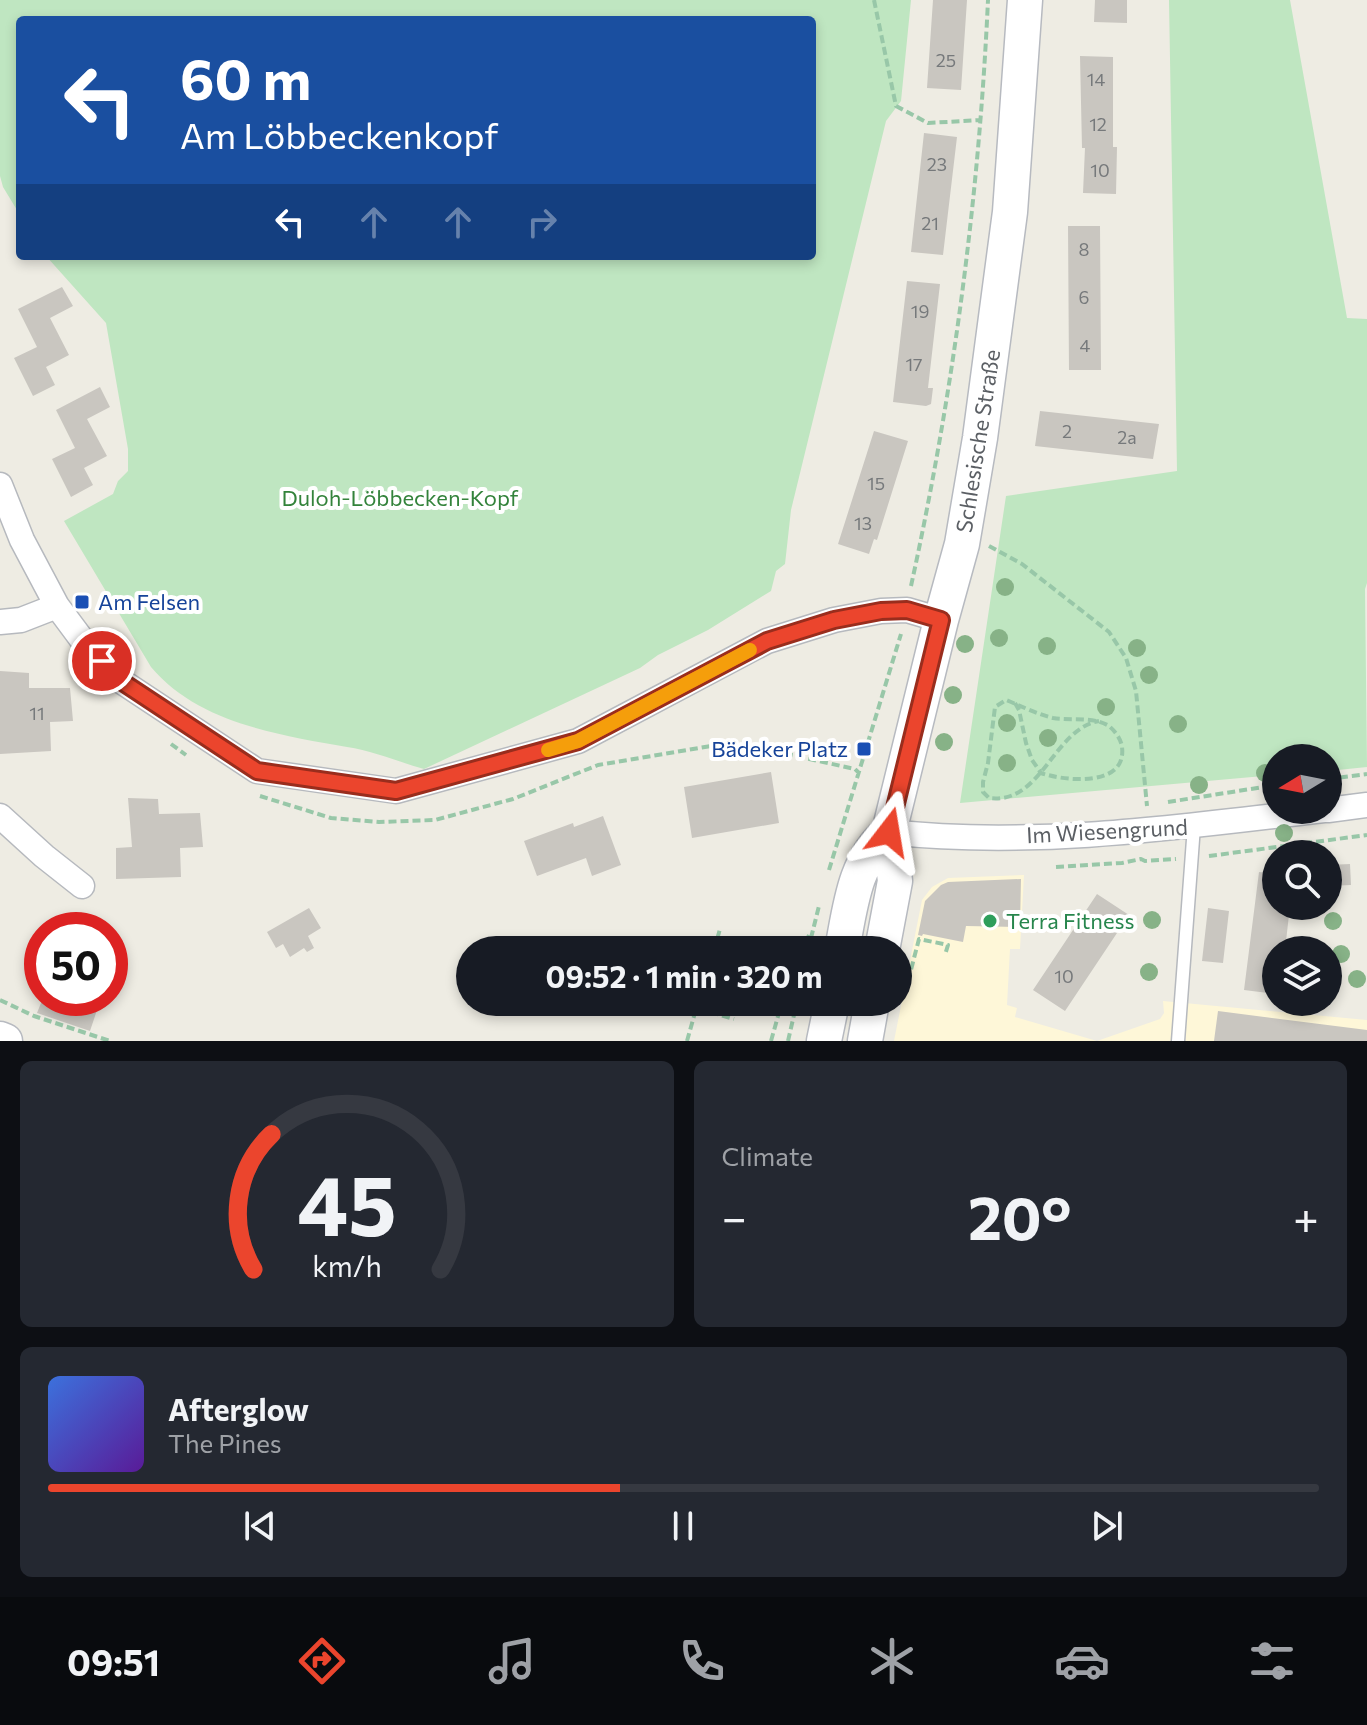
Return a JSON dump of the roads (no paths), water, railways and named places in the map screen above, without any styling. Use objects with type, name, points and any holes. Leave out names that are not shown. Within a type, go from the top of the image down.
[{"type":"main road","name":"Schlesische Straße","points":[[885,936],[895,881],[889,832],[962,544],[980,438],[1010,212],[1022,0]]},
{"type":"main road","name":"Schlesische Straße","points":[[845,936],[868,853],[889,832]]},
{"type":"main road","points":[[824,1041],[829,1016]]},
{"type":"main road","points":[[865,1041],[869,1016]]},
{"type":"street","points":[[0,485],[22,540],[57,606],[83,641],[121,681],[257,771],[396,791],[578,741],[767,641],[834,620],[881,611],[907,610],[941,620]]},
{"type":"street","points":[[0,622],[21,620],[57,606]]},
{"type":"street","name":"Im Wiesengrund","points":[[1342,808],[1367,805]]},
{"type":"street","points":[[0,816],[82,886]]},
{"type":"street","name":"Im Wiesengrund","points":[[889,832],[955,838],[1194,826],[1262,818]]},
{"type":"lane","points":[[1178,1041],[1194,826]]},
{"type":"place","name":"Am Felsen","points":[[82,602]]},
{"type":"place","name":"Bädeker Platz","points":[[864,749]]},
{"type":"place","name":"Terra Fitness","points":[[990,921]]},
{"type":"park label","name":"Duloh-Löbbecken-Kopf","points":[[400,498]]}]
